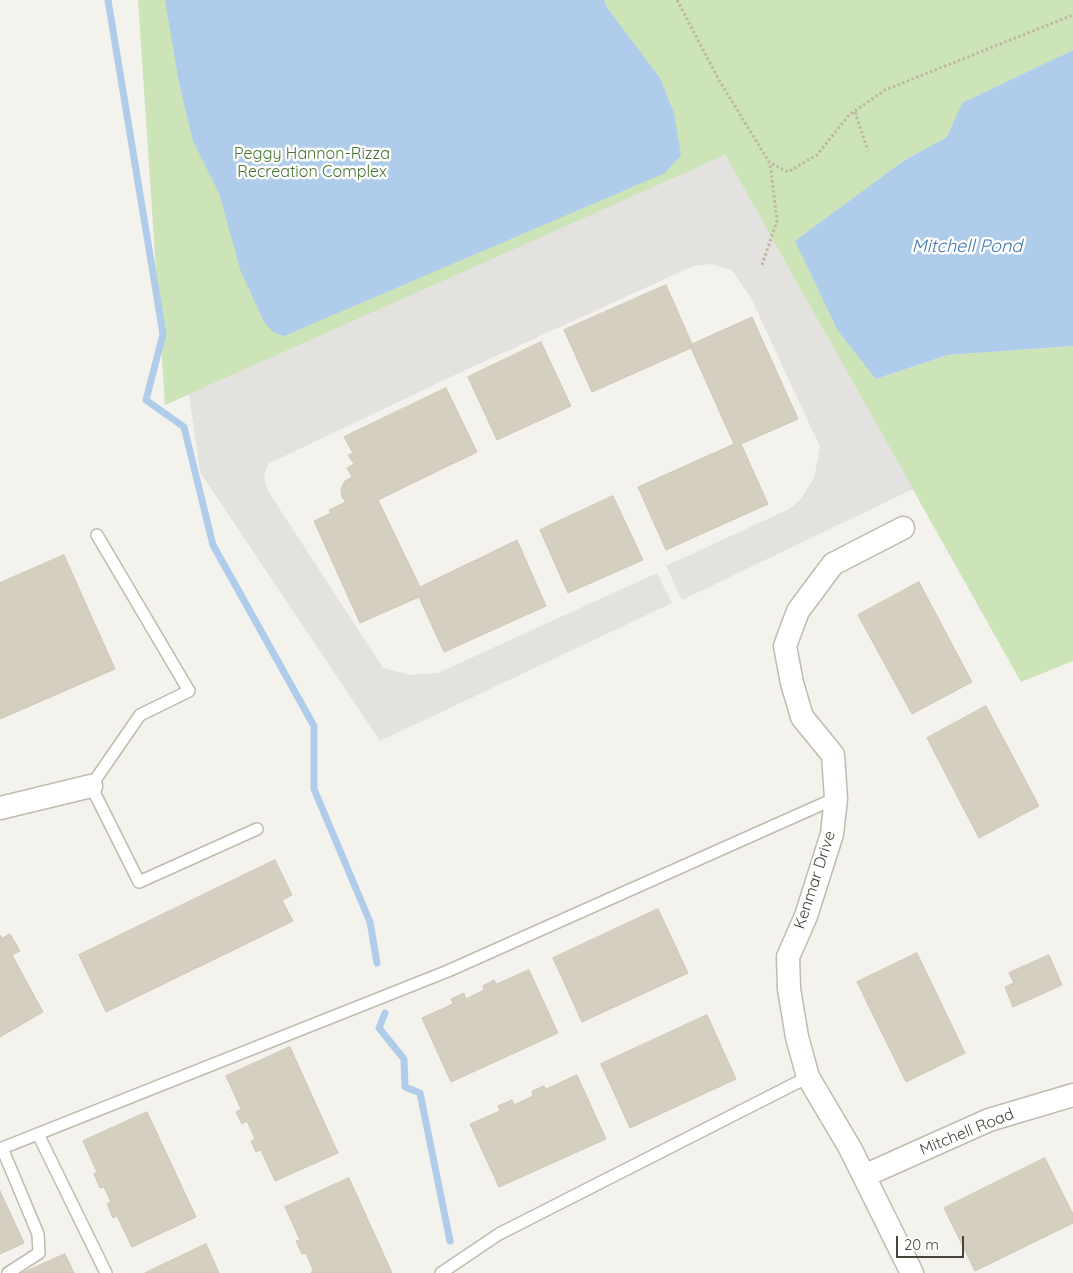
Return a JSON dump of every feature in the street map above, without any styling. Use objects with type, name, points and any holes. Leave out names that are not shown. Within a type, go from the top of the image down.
[{"type":"street","name":"Kenmar Drive","points":[[903,528],[833,564],[798,611],[785,646],[792,683],[802,717],[833,755],[836,798],[832,834],[806,916],[788,957],[794,1018],[808,1077],[850,1148],[912,1273]]},
{"type":"street","points":[[0,808],[92,786]]},
{"type":"street","name":"Mitchell Road","points":[[864,1176],[989,1120],[1073,1095]]},
{"type":"lane","points":[[97,535],[190,691],[140,715],[92,786],[139,882],[257,829]]},
{"type":"lane","points":[[8,1273],[40,1253],[38,1234],[1,1148],[448,971],[836,798]]},
{"type":"lane","points":[[442,1273],[498,1234],[808,1077]]},
{"type":"lane","points":[[38,1134],[106,1273]]},
{"type":"path","points":[[677,0],[719,80],[770,162],[777,221],[762,265]]},
{"type":"path","points":[[770,162],[788,172],[817,155],[849,115],[885,90],[1073,15]]},
{"type":"path","points":[[854,112],[868,151]]},
{"type":"green space","name":"Peggy Hannon-Rizza Recreation Complex","points":[[138,0],[1073,0],[1073,50],[963,103],[947,137],[903,161],[796,241],[876,379],[948,355],[1073,346],[1073,661],[1021,682],[725,155],[512,253],[165,405]]},
{"type":"shaded area","points":[[725,155],[913,489],[682,600],[666,566],[789,509],[801,499],[814,478],[820,447],[751,298],[732,270],[711,264],[693,266],[457,374],[268,464],[264,477],[268,491],[383,668],[411,675],[438,673],[657,573],[672,603],[380,741],[200,472],[189,394]]},
{"type":"water","points":[[165,0],[604,0],[608,9],[660,78],[674,113],[681,155],[665,173],[284,336],[273,332],[264,322],[241,272],[219,193],[193,141],[179,83]]},
{"type":"water","name":"Mitchell Pond","points":[[1073,50],[1073,346],[948,355],[876,379],[838,331],[795,241],[903,161],[947,137],[962,103]]},
{"type":"building","points":[[666,285],[692,344],[752,317],[798,419],[741,444],[768,504],[666,550],[638,487],[734,444],[691,348],[592,392],[564,330]]},
{"type":"building","points":[[541,342],[571,406],[497,440],[468,377]]},
{"type":"building","points":[[446,388],[477,452],[378,500],[420,587],[517,540],[546,606],[444,652],[419,597],[360,623],[314,521],[331,513],[329,510],[346,502],[342,497],[341,489],[345,481],[352,477],[347,468],[354,464],[348,455],[353,453],[344,437]]},
{"type":"building","points":[[613,496],[643,560],[568,593],[540,530]]},
{"type":"building","points":[[64,555],[115,669],[0,719],[0,583]]},
{"type":"building","points":[[919,582],[972,682],[912,714],[858,615]]},
{"type":"building","points":[[986,706],[1039,806],[979,838],[927,738]]},
{"type":"building","points":[[275,860],[292,895],[282,900],[293,921],[106,1012],[79,955]]},
{"type":"building","points":[[658,909],[688,973],[582,1022],[553,958]]},
{"type":"building","points":[[10,934],[20,951],[12,955],[43,1012],[0,1037],[0,935],[2,938]]},
{"type":"building","points":[[917,953],[965,1053],[906,1082],[857,982]]},
{"type":"building","points":[[1049,955],[1062,985],[1013,1007],[1005,987],[1014,983],[1009,973]]},
{"type":"building","points":[[529,970],[558,1033],[451,1082],[422,1018],[453,1004],[451,999],[464,993],[466,999],[484,990],[483,986],[494,980],[496,984]]},
{"type":"building","points":[[707,1015],[736,1079],[630,1128],[601,1064]]},
{"type":"building","points":[[290,1047],[338,1153],[275,1181],[261,1150],[256,1152],[251,1141],[255,1139],[247,1121],[242,1124],[236,1112],[241,1109],[226,1076]]},
{"type":"building","points":[[577,1075],[606,1139],[499,1187],[470,1124],[500,1111],[498,1106],[512,1100],[514,1105],[533,1096],[532,1091],[544,1086],[546,1089]]},
{"type":"building","points":[[147,1112],[196,1217],[132,1247],[117,1216],[113,1218],[107,1204],[111,1202],[104,1187],[100,1188],[94,1174],[97,1172],[83,1141]]},
{"type":"building","points":[[1045,1158],[1073,1214],[1073,1223],[975,1271],[944,1208]]},
{"type":"building","points":[[349,1178],[392,1273],[311,1273],[313,1270],[306,1253],[302,1254],[296,1241],[300,1240],[285,1207]]},
{"type":"building","points":[[0,1191],[24,1243],[0,1254]]},
{"type":"building","points":[[206,1244],[219,1273],[145,1273]]},
{"type":"building","points":[[65,1254],[74,1273],[22,1273]]},
{"type":"waterway","points":[[108,0],[163,334],[146,400],[184,427],[213,545],[314,726],[314,789],[370,922],[377,963]]},
{"type":"waterway","points":[[385,1013],[379,1028],[404,1059],[405,1087],[420,1093],[450,1241]]}]
